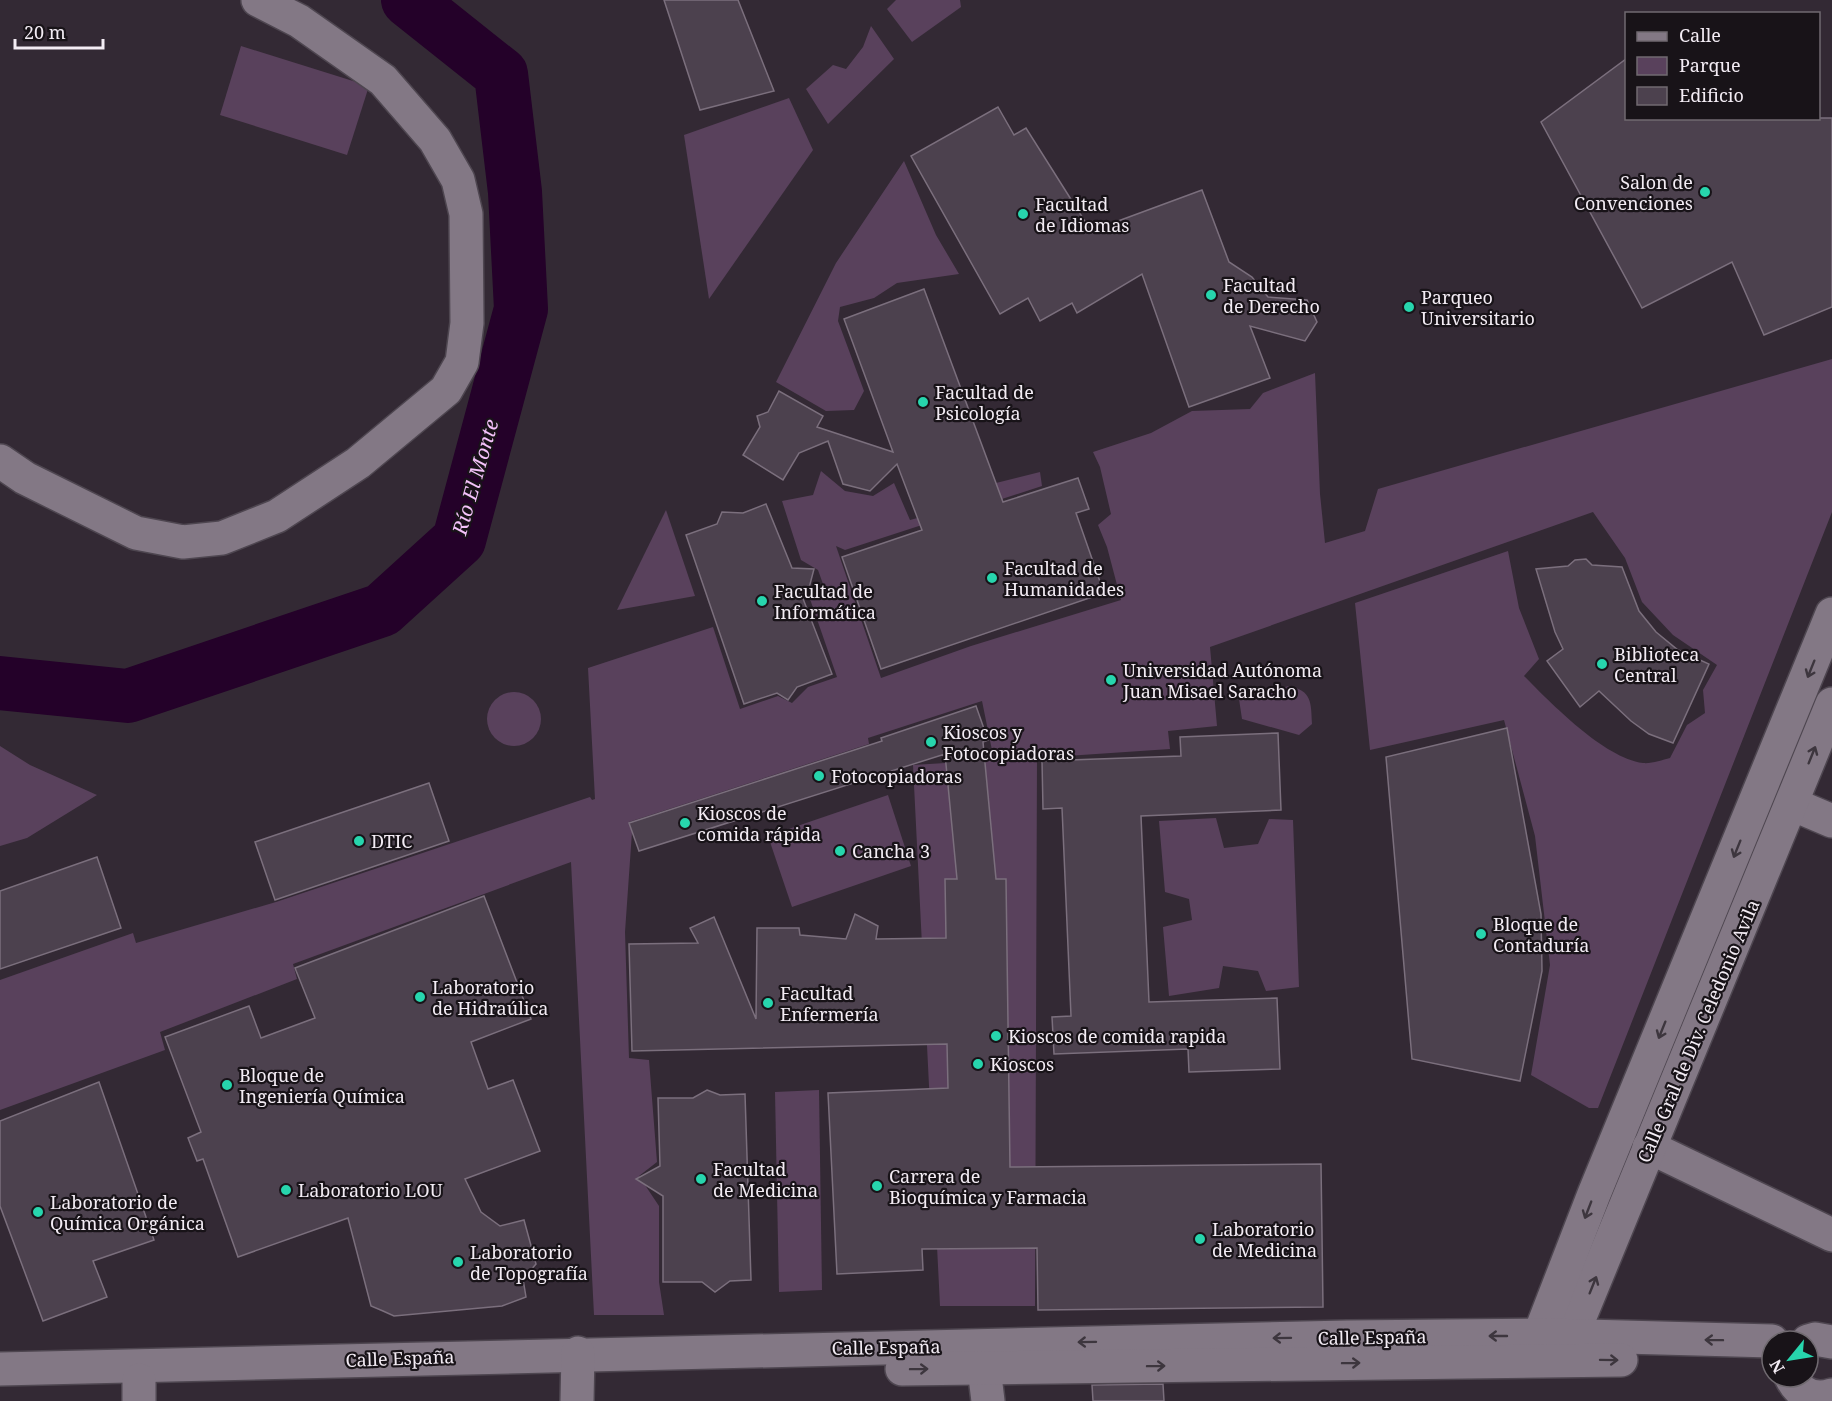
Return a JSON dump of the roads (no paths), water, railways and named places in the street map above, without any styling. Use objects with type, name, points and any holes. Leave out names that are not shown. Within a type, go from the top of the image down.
[{"type":"street","points":[[0,460],[25,478],[136,533],[183,542],[222,538],[277,516],[358,463],[446,390],[462,362],[468,323],[466,214],[458,180],[435,140],[383,80],[299,21],[258,0]]},
{"type":"street","points":[[1537,1348],[1594,1194],[1832,614]]},
{"type":"street","name":"Calle Gral de Div. Celedonio Avila","points":[[1570,1348],[1649,1147],[1832,704]]},
{"type":"street","points":[[1792,804],[1832,821]]},
{"type":"street","points":[[1649,1147],[1832,1235]]},
{"type":"street","name":"Calle España","points":[[0,1369],[577,1376],[1347,1337],[1537,1348]]},
{"type":"street","name":"Calle España","points":[[0,1385],[139,1390],[577,1376],[984,1368],[1760,1341]]},
{"type":"street","name":"Calle España","points":[[1570,1348],[1760,1361]]},
{"type":"street","points":[[984,1368],[988,1401]]},
{"type":"street","points":[[1800,1389],[1808,1396],[1827,1398]]},
{"type":"waterway","name":"Río El Monte","points":[[0,683],[128,696],[382,610],[459,540],[521,309],[515,192],[501,74],[408,0]]},
{"type":"place","name":"Salon de Convenciones","points":[[1705,192]]},
{"type":"place","name":"Facultad de Idiomas","points":[[1023,214]]},
{"type":"place","name":"Facultad de Derecho","points":[[1211,295]]},
{"type":"place","name":"Parqueo Universitario","points":[[1409,307]]},
{"type":"place","name":"Facultad de Psicología","points":[[923,402]]},
{"type":"place","name":"Facultad de Humanidades","points":[[992,578]]},
{"type":"place","name":"Facultad de Informática","points":[[762,601]]},
{"type":"place","name":"Biblioteca Central","points":[[1602,664]]},
{"type":"place","name":"Universidad Autónoma Juan Misael Saracho","points":[[1111,680]]},
{"type":"place","name":"Kioscos y Fotocopiadoras","points":[[931,742]]},
{"type":"place","name":"Fotocopiadoras","points":[[819,776]]},
{"type":"place","name":"Kioscos de comida rápida","points":[[685,823]]},
{"type":"place","name":"DTIC","points":[[359,841]]},
{"type":"place","name":"Cancha 3","points":[[840,851]]},
{"type":"place","name":"Bloque de Contaduría","points":[[1481,934]]},
{"type":"place","name":"Laboratorio de Hidraúlica","points":[[420,997]]},
{"type":"place","name":"Facultad Enfermería","points":[[768,1003]]},
{"type":"place","name":"Kioscos de comida rapida","points":[[996,1036]]},
{"type":"place","name":"Kioscos","points":[[978,1064]]},
{"type":"place","name":"Bloque de Ingeniería Química","points":[[227,1085]]},
{"type":"place","name":"Facultad de Medicina","points":[[701,1179]]},
{"type":"place","name":"Carrera de Bioquímica y Farmacia","points":[[877,1186]]},
{"type":"place","name":"Laboratorio LOU","points":[[286,1190]]},
{"type":"place","name":"Laboratorio de Química Orgánica","points":[[38,1212]]},
{"type":"place","name":"Laboratorio de Medicina","points":[[1200,1239]]},
{"type":"place","name":"Laboratorio de Topografía","points":[[458,1262]]}]
